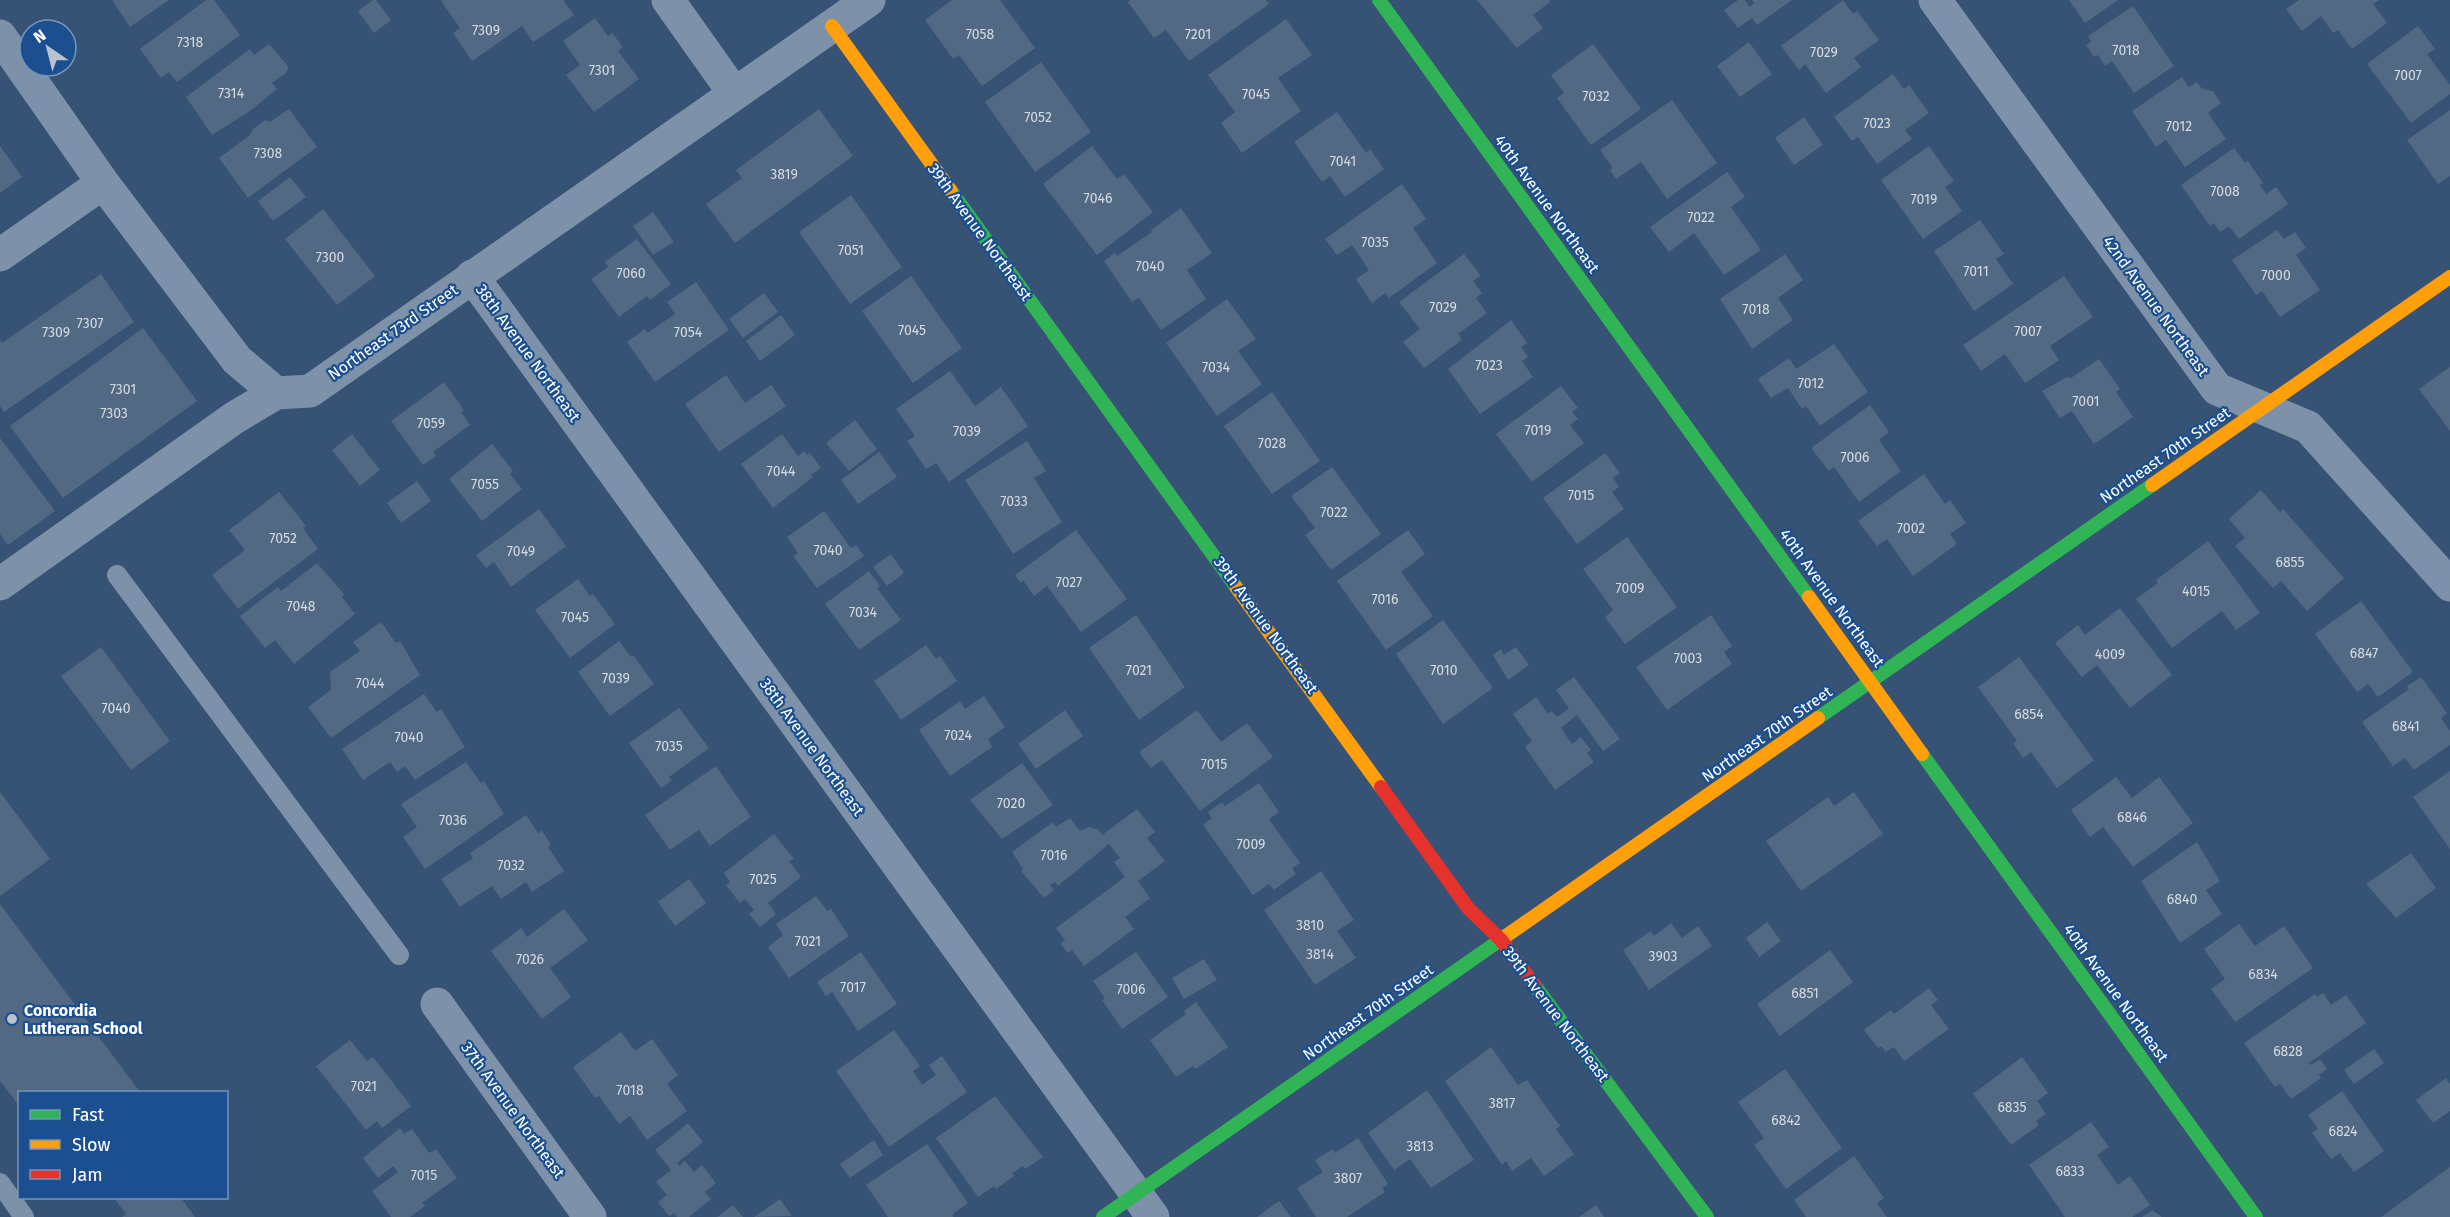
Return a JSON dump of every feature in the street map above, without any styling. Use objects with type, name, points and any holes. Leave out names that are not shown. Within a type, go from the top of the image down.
[{"type":"street","points":[[668,0],[734,93]]},
{"type":"street","name":"Northeast 73rd Street","points":[[0,584],[234,418],[276,393],[310,391],[869,0]]},
{"type":"street","name":"40th Avenue Northeast","points":[[1379,0],[2256,1217]]},
{"type":"street","name":"42nd Avenue Northeast","points":[[1935,0],[2217,390],[2264,407],[2308,427],[2450,585]]},
{"type":"street","name":"39th Avenue Northeast","points":[[832,26],[1468,908],[1501,940],[1707,1217]]},
{"type":"street","points":[[0,36],[103,183],[237,360],[276,393]]},
{"type":"street","points":[[0,255],[103,183]]},
{"type":"street","name":"38th Avenue Northeast","points":[[472,276],[1144,1205]]},
{"type":"street","name":"Northeast 70th Street","points":[[1103,1217],[1144,1205],[1501,940],[2450,277]]},
{"type":"street","name":"37th Avenue Northeast","points":[[437,1004],[590,1217]]},
{"type":"lane","points":[[117,575],[399,955]]},
{"type":"lane","points":[[0,1183],[24,1217]]},
{"type":"building","points":[[112,0],[169,0],[130,27]]},
{"type":"building","points":[[206,0],[214,0],[240,35],[177,82],[169,72],[161,78],[140,49]]},
{"type":"building","points":[[376,0],[391,20],[374,33],[358,11]]},
{"type":"building","points":[[563,0],[574,15],[533,42],[522,26],[472,61],[453,33],[460,28],[441,1]]},
{"type":"building","points":[[952,0],[1000,0],[1035,48],[982,86],[959,55],[953,59],[925,20]]},
{"type":"building","points":[[1130,0],[1266,0],[1269,4],[1189,61],[1166,30],[1154,38],[1128,2]]},
{"type":"building","points":[[1477,0],[1549,0],[1550,2],[1533,15],[1543,28],[1517,48]]},
{"type":"building","points":[[1738,0],[1745,0],[1750,7],[1754,3],[1752,0],[1792,0],[1757,25],[1752,18],[1738,28],[1724,10]]},
{"type":"building","points":[[1843,0],[1853,14],[1857,11],[1879,40],[1854,58],[1861,67],[1826,93],[1805,64],[1799,70],[1781,46]]},
{"type":"building","points":[[2069,0],[2118,0],[2085,23]]},
{"type":"building","points":[[2299,0],[2379,0],[2373,4],[2387,23],[2352,49],[2338,30],[2333,33],[2321,16],[2302,31],[2286,9]]},
{"type":"building","points":[[2133,6],[2174,66],[2134,93],[2112,61],[2105,66],[2098,55],[2094,57],[2086,45],[2091,42],[2088,36]]},
{"type":"building","points":[[595,18],[608,36],[612,33],[623,47],[618,51],[639,79],[594,112],[566,75],[580,65],[563,41]]},
{"type":"building","points":[[1286,19],[1312,55],[1278,78],[1301,111],[1242,153],[1221,123],[1235,112],[1208,75]]},
{"type":"building","points":[[2418,26],[2435,49],[2427,54],[2450,85],[2450,94],[2411,123],[2367,64]]},
{"type":"building","points":[[1749,42],[1772,74],[1740,97],[1717,66]]},
{"type":"building","points":[[269,44],[288,66],[287,72],[272,83],[277,89],[250,111],[212,135],[186,97],[250,49],[254,55]]},
{"type":"building","points":[[1593,44],[1641,109],[1591,145],[1557,98],[1564,93],[1551,75]]},
{"type":"building","points":[[1041,62],[1091,132],[1035,172],[985,102]]},
{"type":"building","points":[[1893,74],[1904,89],[1909,85],[1929,113],[1905,130],[1912,139],[1877,164],[1858,137],[1852,141],[1834,117]]},
{"type":"building","points":[[2182,77],[2189,87],[2197,82],[2202,89],[2213,91],[2221,103],[2208,113],[2226,139],[2185,167],[2166,140],[2156,147],[2132,111]]},
{"type":"building","points":[[1672,100],[1717,163],[1667,199],[1641,162],[1616,179],[1610,170],[1613,168],[1600,150]]},
{"type":"building","points":[[289,109],[317,147],[248,198],[219,158],[250,135],[253,129],[265,120],[270,122]]},
{"type":"building","points":[[819,109],[853,156],[735,243],[706,204],[742,178],[736,170]]},
{"type":"building","points":[[2450,110],[2450,176],[2438,184],[2407,140]]},
{"type":"building","points":[[1337,112],[1366,153],[1370,149],[1384,169],[1345,197],[1330,176],[1322,182],[1294,142]]},
{"type":"building","points":[[1804,117],[1823,145],[1794,165],[1775,138]]},
{"type":"building","points":[[0,146],[22,177],[0,193]]},
{"type":"building","points":[[1092,146],[1117,179],[1124,174],[1153,212],[1097,255],[1043,184]]},
{"type":"building","points":[[1929,146],[1954,181],[1945,187],[1962,211],[1923,239],[1881,180]]},
{"type":"building","points":[[2234,148],[2245,163],[2248,161],[2263,183],[2260,185],[2266,194],[2276,187],[2288,204],[2239,239],[2229,226],[2220,232],[2214,223],[2210,226],[2181,185]]},
{"type":"building","points":[[1727,172],[1745,197],[1731,207],[1761,250],[1724,275],[1694,233],[1669,252],[1650,227]]},
{"type":"building","points":[[290,177],[306,197],[273,221],[258,201]]},
{"type":"building","points":[[1402,184],[1426,219],[1413,228],[1437,263],[1389,298],[1385,293],[1372,303],[1356,279],[1369,270],[1352,245],[1337,255],[1325,239]]},
{"type":"building","points":[[851,195],[902,267],[850,304],[799,232]]},
{"type":"building","points":[[1181,208],[1212,253],[1187,270],[1206,299],[1161,330],[1139,298],[1132,302],[1104,261],[1115,253],[1117,256],[1152,232],[1151,230]]},
{"type":"building","points":[[323,209],[375,276],[337,305],[285,239]]},
{"type":"building","points":[[653,212],[674,242],[653,255],[633,226]]},
{"type":"building","points":[[1980,220],[2004,254],[1996,259],[2013,284],[1974,311],[1934,251]]},
{"type":"building","points":[[2277,230],[2284,239],[2295,232],[2306,248],[2296,255],[2320,290],[2280,317],[2262,291],[2256,295],[2232,260]]},
{"type":"building","points":[[637,239],[671,284],[650,300],[647,296],[619,317],[591,279],[608,267],[605,262]]},
{"type":"building","points":[[1464,254],[1481,276],[1473,281],[1482,293],[1476,298],[1487,313],[1458,334],[1462,340],[1424,368],[1403,342],[1420,329],[1399,302]]},
{"type":"building","points":[[1785,254],[1803,280],[1778,298],[1793,320],[1752,349],[1720,299]]},
{"type":"building","points":[[101,274],[134,322],[4,412],[0,406],[0,340],[2,343]]},
{"type":"building","points":[[911,276],[962,348],[913,383],[862,311]]},
{"type":"building","points":[[2064,276],[2093,317],[2050,346],[2059,360],[2025,383],[2005,354],[1981,371],[1963,345]]},
{"type":"building","points":[[696,282],[729,330],[655,382],[627,342],[645,329],[647,333],[675,314],[667,302]]},
{"type":"building","points":[[764,293],[778,312],[743,338],[729,319]]},
{"type":"building","points":[[1227,299],[1256,339],[1238,351],[1262,384],[1217,416],[1166,343]]},
{"type":"building","points":[[781,315],[795,335],[760,361],[746,341]]},
{"type":"building","points":[[1511,320],[1527,343],[1521,347],[1528,357],[1522,361],[1533,377],[1480,414],[1448,369]]},
{"type":"building","points":[[143,328],[197,401],[63,498],[10,426]]},
{"type":"building","points":[[1834,344],[1868,392],[1820,426],[1806,406],[1802,409],[1788,388],[1771,398],[1758,379],[1789,358],[1796,369]]},
{"type":"building","points":[[2099,359],[2120,389],[2116,392],[2133,417],[2094,444],[2072,411],[2060,418],[2042,391],[2067,377],[2071,378]]},
{"type":"building","points":[[2450,367],[2450,431],[2419,389]]},
{"type":"building","points":[[950,371],[975,406],[1001,387],[1028,426],[949,482],[936,463],[926,469],[907,441],[915,436],[896,409]]},
{"type":"building","points":[[726,375],[745,403],[771,385],[786,406],[719,452],[685,404]]},
{"type":"building","points":[[444,382],[464,410],[461,412],[470,425],[433,452],[436,456],[423,465],[391,421]]},
{"type":"building","points":[[1561,386],[1578,408],[1572,412],[1578,419],[1570,425],[1584,443],[1532,482],[1496,434]]},
{"type":"building","points":[[1272,392],[1320,461],[1272,494],[1224,426]]},
{"type":"building","points":[[1870,405],[1889,432],[1879,440],[1901,471],[1859,502],[1834,467],[1829,471],[1811,448]]},
{"type":"building","points":[[855,420],[877,449],[849,471],[826,443]]},
{"type":"building","points":[[352,434],[380,470],[360,486],[332,450]]},
{"type":"building","points":[[782,434],[798,456],[804,451],[807,455],[810,453],[821,468],[773,508],[741,464]]},
{"type":"building","points":[[0,438],[55,511],[8,545],[0,534]]},
{"type":"building","points":[[1027,441],[1046,471],[1034,478],[1062,522],[1013,554],[965,480]]},
{"type":"building","points":[[492,444],[513,471],[510,474],[522,489],[482,521],[449,479]]},
{"type":"building","points":[[879,452],[897,477],[858,504],[841,480]]},
{"type":"building","points":[[1605,453],[1620,473],[1613,478],[1619,487],[1612,492],[1624,509],[1577,544],[1543,498]]},
{"type":"building","points":[[1332,467],[1381,534],[1331,570],[1305,535],[1315,528],[1291,496]]},
{"type":"building","points":[[1924,474],[1945,504],[1950,500],[1966,523],[1950,534],[1957,544],[1913,576],[1887,539],[1877,546],[1858,521]]},
{"type":"building","points":[[417,481],[431,501],[401,523],[387,503]]},
{"type":"building","points":[[2261,490],[2280,512],[2283,509],[2344,578],[2307,611],[2281,581],[2273,588],[2235,546],[2245,538],[2229,519]]},
{"type":"building","points":[[279,492],[306,526],[303,528],[318,549],[238,609],[212,575],[245,550],[229,530]]},
{"type":"building","points":[[539,509],[566,546],[511,587],[494,562],[486,568],[476,555]]},
{"type":"building","points":[[824,511],[851,548],[856,545],[864,556],[817,588],[793,556],[798,553],[787,537]]},
{"type":"building","points":[[1076,530],[1127,599],[1081,632],[1047,586],[1034,596],[1023,580],[1021,583],[1015,575]]},
{"type":"building","points":[[1408,530],[1425,554],[1401,572],[1433,616],[1386,650],[1337,581]]},
{"type":"building","points":[[1627,537],[1677,607],[1625,644],[1605,617],[1613,610],[1583,569]]},
{"type":"building","points":[[2208,541],[2260,613],[2236,630],[2222,611],[2172,648],[2136,599],[2158,583],[2156,580]]},
{"type":"building","points":[[891,554],[904,573],[887,586],[873,567]]},
{"type":"building","points":[[317,563],[344,594],[342,597],[355,614],[294,664],[275,640],[265,648],[240,616],[278,587],[281,591]]},
{"type":"building","points":[[869,571],[880,586],[877,588],[901,620],[859,650],[825,604]]},
{"type":"building","points":[[578,579],[590,596],[593,594],[615,624],[570,658],[535,610]]},
{"type":"building","points":[[2361,601],[2413,672],[2378,697],[2368,684],[2357,692],[2315,634]]},
{"type":"building","points":[[2120,608],[2172,675],[2130,708],[2097,665],[2082,677],[2055,643],[2078,625],[2085,635]]},
{"type":"building","points":[[1136,615],[1185,687],[1139,720],[1089,648]]},
{"type":"building","points":[[1711,615],[1732,646],[1724,652],[1732,664],[1667,710],[1636,667]]},
{"type":"building","points":[[1443,620],[1493,688],[1443,724],[1396,654]]},
{"type":"building","points":[[381,622],[396,643],[400,641],[420,675],[331,738],[308,707],[331,690],[330,672],[360,651],[353,642]]},
{"type":"building","points":[[619,641],[631,657],[633,655],[654,684],[610,716],[578,672]]},
{"type":"building","points":[[926,645],[936,659],[940,656],[957,681],[901,720],[874,681]]},
{"type":"building","points":[[101,647],[170,741],[131,770],[61,676]]},
{"type":"building","points":[[1516,647],[1529,665],[1508,680],[1493,655],[1501,649],[1504,655]]},
{"type":"building","points":[[2019,657],[2094,760],[2057,788],[2031,752],[2023,758],[2013,743],[2017,741],[1978,687]]},
{"type":"building","points":[[1574,677],[1620,739],[1603,751],[1577,715],[1561,728],[1572,744],[1581,737],[1591,750],[1587,753],[1594,762],[1555,790],[1525,747],[1532,741],[1513,714],[1536,697],[1548,714],[1552,711],[1557,717],[1569,708],[1556,690]]},
{"type":"building","points":[[2421,677],[2447,713],[2441,718],[2450,731],[2450,745],[2414,770],[2405,758],[2393,766],[2362,722],[2409,689],[2407,686]]},
{"type":"building","points":[[424,694],[437,712],[441,709],[465,747],[415,780],[405,766],[397,772],[390,762],[363,780],[342,749]]},
{"type":"building","points":[[984,696],[1005,727],[988,739],[992,747],[950,776],[919,730],[960,701],[965,709]]},
{"type":"building","points":[[679,708],[709,748],[669,777],[672,780],[661,788],[629,743]]},
{"type":"building","points":[[1065,710],[1083,736],[1036,769],[1018,744]]},
{"type":"building","points":[[1197,710],[1221,742],[1247,723],[1273,757],[1200,811],[1162,760],[1151,768],[1139,752]]},
{"type":"building","points":[[466,762],[481,783],[484,781],[504,814],[425,869],[403,837],[417,827],[401,804]]},
{"type":"building","points":[[1022,763],[1053,805],[1002,839],[970,800]]},
{"type":"building","points":[[716,766],[751,817],[710,846],[699,830],[670,850],[645,815]]},
{"type":"building","points":[[2450,771],[2450,849],[2413,797]]},
{"type":"building","points":[[2116,777],[2132,798],[2159,777],[2193,823],[2133,867],[2103,827],[2090,837],[2071,810]]},
{"type":"building","points":[[1259,783],[1279,812],[1269,819],[1300,863],[1292,868],[1296,874],[1274,890],[1269,884],[1253,895],[1203,825],[1212,818],[1208,812],[1222,802],[1225,806]]},
{"type":"building","points":[[0,792],[50,859],[0,896]]},
{"type":"building","points":[[1854,792],[1883,834],[1801,891],[1766,841],[1828,797],[1834,806]]},
{"type":"building","points":[[1137,809],[1155,832],[1147,838],[1165,861],[1138,881],[1150,898],[1125,917],[1134,929],[1084,966],[1072,950],[1068,953],[1061,944],[1065,940],[1056,928],[1125,877],[1114,862],[1120,858],[1109,844],[1058,886],[1055,882],[1050,885],[1054,890],[1044,898],[1021,871],[1023,869],[1012,852],[1053,822],[1056,827],[1070,818],[1080,831],[1089,827],[1099,830],[1102,835]]},
{"type":"building","points":[[526,815],[538,833],[542,831],[551,844],[548,847],[564,871],[532,892],[526,882],[501,899],[492,886],[460,907],[441,879],[473,858],[470,853]]},
{"type":"building","points":[[774,834],[794,859],[789,861],[801,877],[768,903],[776,914],[760,927],[749,914],[754,910],[745,899],[740,903],[726,885],[730,882],[724,873]]},
{"type":"building","points":[[2197,842],[2220,881],[2206,890],[2222,914],[2180,943],[2141,881]]},
{"type":"building","points":[[2411,853],[2436,888],[2396,918],[2366,884]]},
{"type":"building","points":[[1321,871],[1354,920],[1337,931],[1356,958],[1315,985],[1264,910]]},
{"type":"building","points":[[689,879],[706,903],[675,926],[658,902]]},
{"type":"building","points":[[816,896],[827,911],[831,909],[849,936],[789,978],[768,947],[783,935],[776,924]]},
{"type":"building","points":[[0,904],[139,1091],[18,1091],[18,1104],[0,1081]]},
{"type":"building","points":[[564,909],[588,940],[550,968],[571,997],[542,1019],[491,951],[521,928],[527,937]]},
{"type":"building","points":[[1767,922],[1781,941],[1759,957],[1746,938]]},
{"type":"building","points":[[1671,923],[1682,938],[1698,926],[1712,946],[1649,990],[1623,950],[1651,931],[1654,936]]},
{"type":"building","points":[[2239,924],[2255,946],[2284,926],[2313,968],[2235,1022],[2211,989],[2225,979],[2204,949]]},
{"type":"building","points":[[1830,950],[1853,982],[1780,1036],[1757,1004]]},
{"type":"building","points":[[861,952],[897,1004],[858,1031],[832,992],[826,996],[817,982]]},
{"type":"building","points":[[1136,952],[1168,997],[1122,1029],[1102,1000],[1105,998],[1093,981]]},
{"type":"building","points":[[1204,959],[1217,980],[1184,999],[1172,978]]},
{"type":"building","points":[[1929,988],[1938,1000],[1931,1005],[1949,1029],[1904,1061],[1894,1047],[1886,1052],[1881,1046],[1878,1048],[1864,1030],[1891,1010],[1894,1014]]},
{"type":"building","points":[[2323,993],[2331,1005],[2346,995],[2366,1023],[2309,1063],[2311,1065],[2320,1059],[2327,1069],[2319,1075],[2321,1078],[2291,1099],[2280,1084],[2275,1087],[2244,1043],[2315,994],[2317,997]]},
{"type":"building","points":[[1196,1002],[1228,1047],[1195,1069],[1193,1066],[1176,1077],[1150,1040],[1186,1014],[1184,1011]]},
{"type":"building","points":[[894,1030],[920,1066],[913,1071],[922,1085],[936,1075],[929,1065],[942,1056],[967,1092],[889,1147],[836,1071]]},
{"type":"building","points":[[621,1032],[635,1051],[652,1039],[678,1075],[667,1084],[687,1111],[647,1140],[630,1116],[619,1124],[599,1096],[595,1098],[573,1067]]},
{"type":"building","points":[[350,1040],[367,1061],[373,1057],[411,1106],[382,1128],[377,1121],[366,1130],[316,1066]]},
{"type":"building","points":[[1491,1047],[1518,1085],[1527,1080],[1560,1126],[1556,1129],[1574,1154],[1544,1176],[1531,1158],[1512,1171],[1506,1161],[1502,1165],[1445,1081]]},
{"type":"building","points":[[2374,1049],[2384,1063],[2354,1084],[2344,1070]]},
{"type":"building","points":[[2022,1057],[2048,1093],[2037,1101],[2046,1114],[2036,1121],[2039,1125],[2011,1145],[1973,1094]]},
{"type":"building","points":[[1785,1069],[1842,1148],[1786,1189],[1754,1145],[1764,1138],[1738,1102]]},
{"type":"building","points":[[2446,1078],[2450,1084],[2450,1111],[2433,1123],[2416,1100]]},
{"type":"building","points":[[1427,1090],[1474,1160],[1431,1188],[1410,1159],[1394,1170],[1368,1133]]},
{"type":"building","points":[[2342,1091],[2384,1151],[2354,1172],[2340,1153],[2331,1159],[2312,1133],[2318,1129],[2308,1115]]},
{"type":"building","points":[[995,1096],[1043,1157],[1025,1169],[1023,1166],[1012,1173],[1014,1176],[996,1189],[994,1186],[978,1197],[936,1138]]},
{"type":"building","points":[[2091,1122],[2109,1147],[2097,1155],[2118,1185],[2130,1176],[2150,1205],[2132,1217],[2065,1217],[2029,1165]]},
{"type":"building","points":[[688,1123],[703,1142],[677,1163],[679,1166],[685,1161],[694,1172],[702,1165],[716,1183],[705,1192],[711,1199],[689,1217],[677,1217],[674,1213],[669,1216],[658,1202],[667,1195],[656,1182],[671,1170],[655,1150]]},
{"type":"building","points":[[400,1128],[404,1134],[412,1129],[429,1153],[436,1149],[457,1178],[422,1203],[425,1206],[410,1217],[391,1217],[372,1191],[398,1172],[393,1166],[378,1178],[363,1158]]},
{"type":"building","points":[[1358,1138],[1388,1184],[1382,1188],[1385,1192],[1347,1217],[1316,1217],[1297,1188],[1323,1172],[1315,1160],[1333,1149],[1335,1153]]},
{"type":"building","points":[[874,1140],[883,1155],[850,1178],[840,1164]]},
{"type":"building","points":[[927,1144],[968,1203],[953,1214],[953,1217],[888,1217],[866,1185]]},
{"type":"building","points":[[1854,1156],[1884,1198],[1877,1203],[1887,1217],[1806,1217],[1794,1200]]},
{"type":"building","points":[[2450,1167],[2450,1217],[2381,1217]]},
{"type":"building","points":[[115,1199],[182,1199],[195,1217],[122,1217],[126,1214]]},
{"type":"building","points":[[780,1199],[792,1216],[754,1217]]},
{"type":"building","points":[[1279,1201],[1291,1217],[1257,1217]]},
{"type":"building","points":[[733,1205],[743,1217],[717,1217]]},
{"type":"building","points":[[1596,1205],[1604,1217],[1579,1217]]},
{"type":"building","points":[[2152,1210],[2162,1217],[2142,1217]]},
{"type":"traffic: fast","points":[[1379,0],[1809,597]]},
{"type":"traffic: fast","points":[[951,191],[1236,587]]},
{"type":"traffic: fast","points":[[1818,718],[2152,485]]},
{"type":"traffic: fast","points":[[1922,754],[2256,1217]]},
{"type":"traffic: fast","points":[[1103,1217],[1506,936]]},
{"type":"traffic: fast","points":[[1535,986],[1707,1217]]},
{"type":"traffic: slow","points":[[832,26],[951,191]]},
{"type":"traffic: slow","points":[[2152,485],[2450,277]]},
{"type":"traffic: slow","points":[[1236,587],[1381,787]]},
{"type":"traffic: slow","points":[[1809,597],[1922,754]]},
{"type":"traffic: slow","points":[[1506,936],[1818,718]]},
{"type":"traffic: jam","points":[[1381,787],[1468,908],[1501,940],[1535,986]]},
{"type":"place","name":"Concordia Lutheran School","points":[[12,1019]]}]
